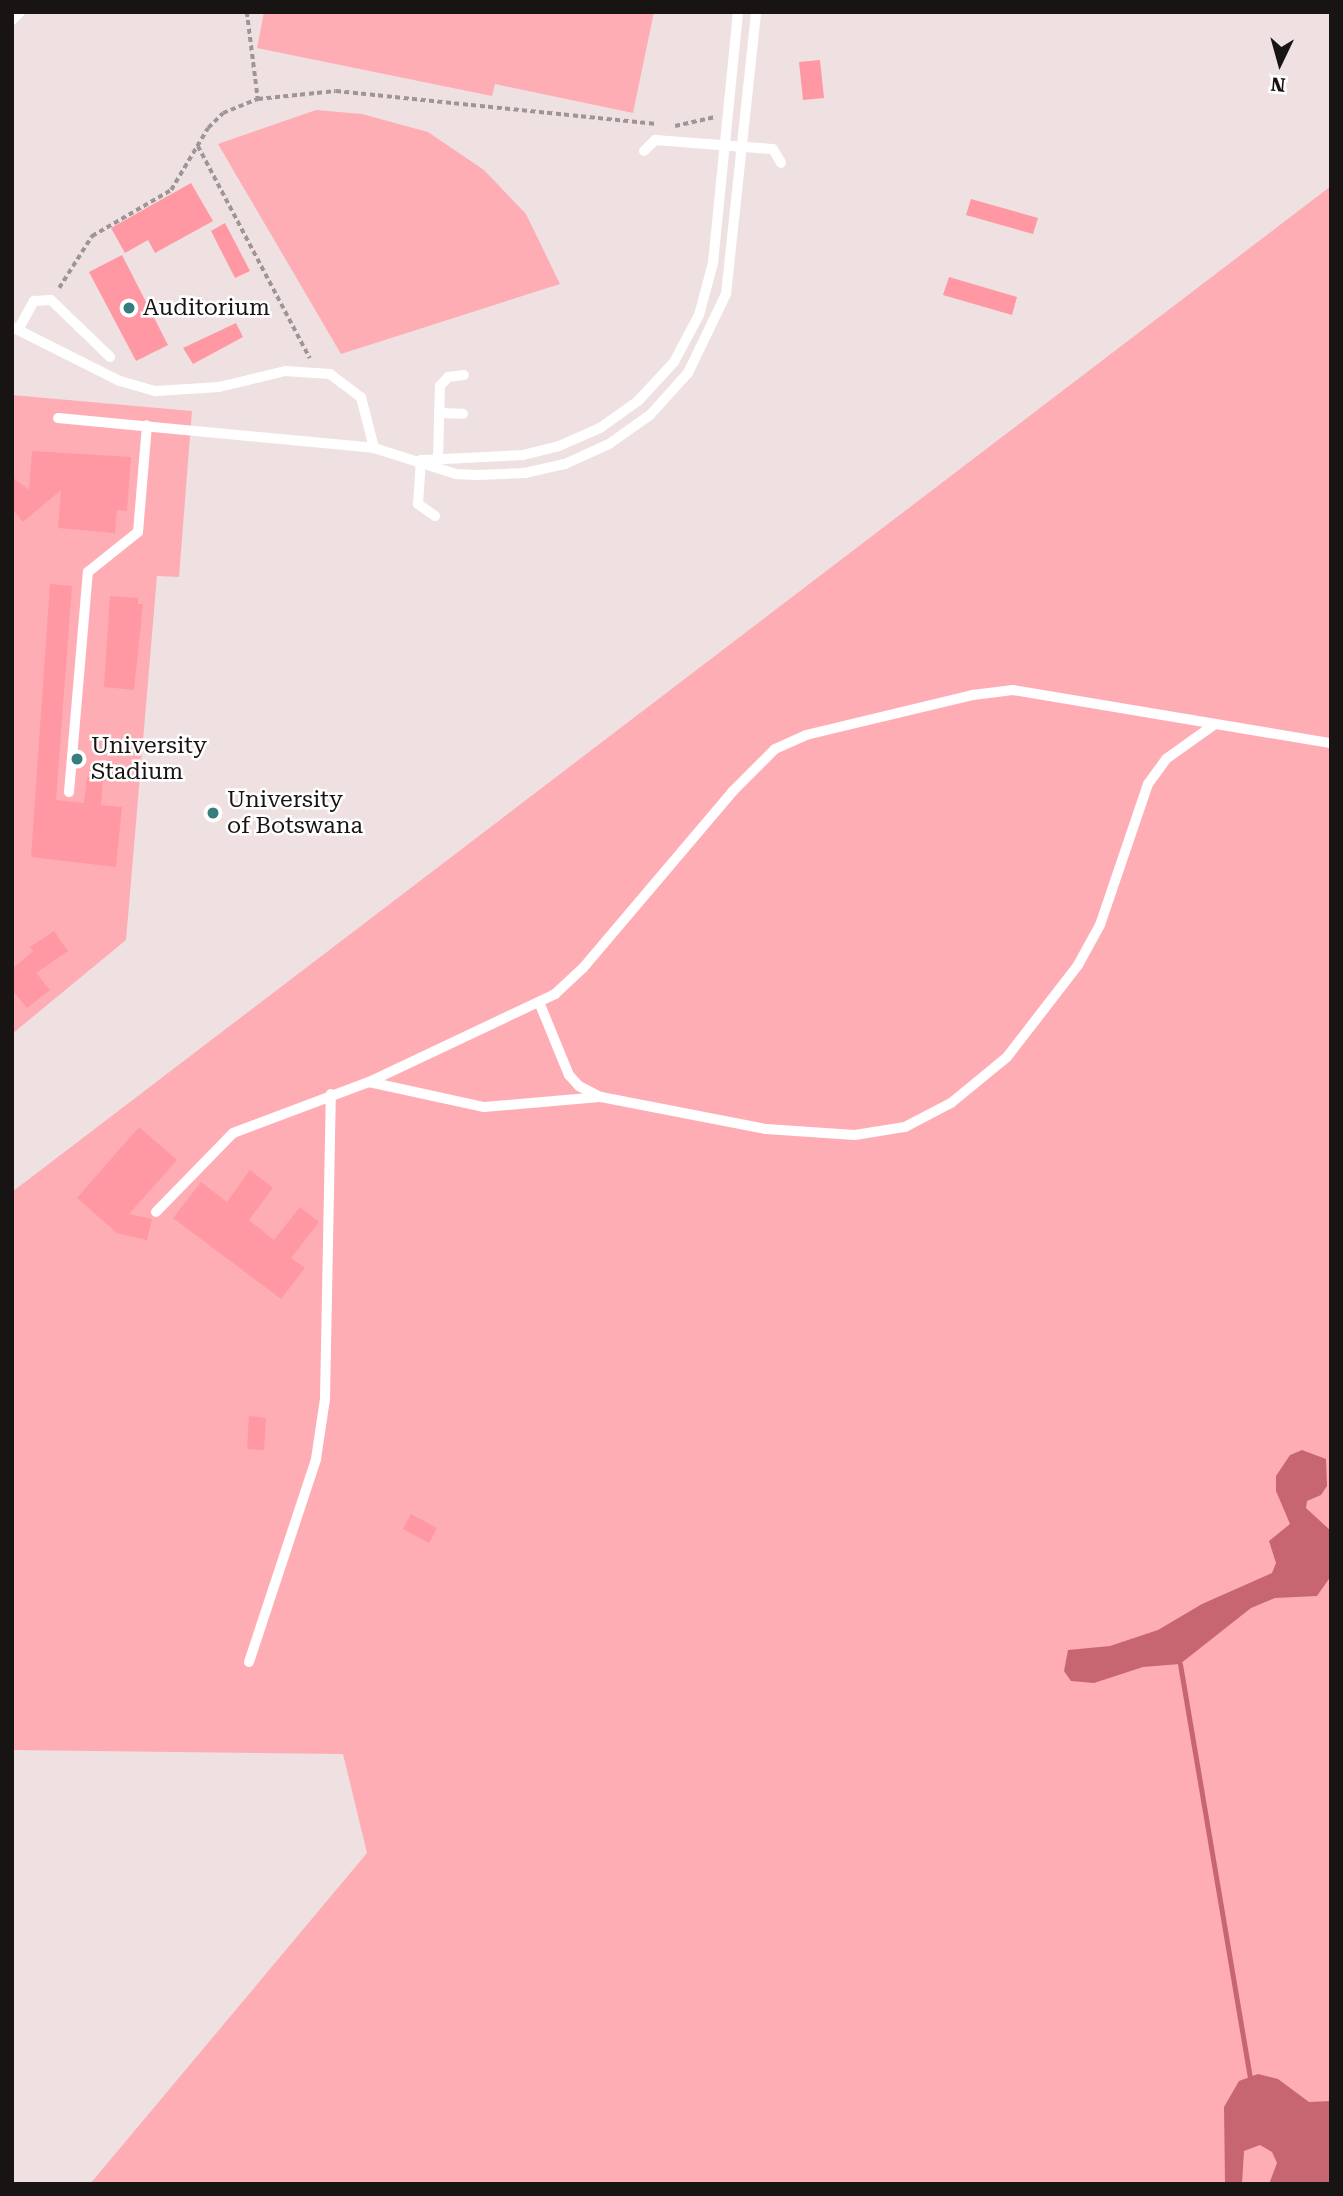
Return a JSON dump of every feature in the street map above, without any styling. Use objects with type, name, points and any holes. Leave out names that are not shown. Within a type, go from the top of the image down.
[{"type":"lane","points":[[12,20],[20,12]]},
{"type":"lane","points":[[421,460],[523,454],[559,446],[600,428],[638,401],[674,362],[708,289],[738,12]]},
{"type":"lane","points":[[58,418],[374,448],[421,460],[456,474],[525,473],[565,464],[609,444],[650,415],[688,373],[726,294],[756,12]]},
{"type":"lane","points":[[644,151],[655,140],[774,149],[781,163]]},
{"type":"lane","points":[[682,155],[683,142]]},
{"type":"lane","points":[[110,357],[51,300],[34,302],[15,328],[120,381],[156,391],[175,393],[285,371],[316,370],[341,380],[360,397],[374,448]]},
{"type":"lane","points":[[438,458],[442,382],[453,375],[464,376]]},
{"type":"lane","points":[[439,413],[463,414]]},
{"type":"lane","points":[[69,792],[88,572],[138,532],[147,425]]},
{"type":"lane","points":[[421,460],[418,503],[435,516]]},
{"type":"lane","points":[[156,1212],[233,1133],[331,1094],[369,1082],[539,1002],[583,968],[741,783],[775,749],[806,735],[1013,690],[1052,693],[1331,743]]},
{"type":"lane","points":[[369,1082],[484,1107],[601,1097],[766,1129],[855,1135],[905,1127],[951,1103],[1007,1057],[1078,965],[1100,925],[1148,784],[1166,759],[1215,724]]},
{"type":"lane","points":[[539,1002],[569,1075],[601,1097]]},
{"type":"lane","points":[[249,1662],[316,1459],[325,1399],[331,1094]]},
{"type":"path","points":[[247,12],[258,99]]},
{"type":"path","points":[[51,300],[92,236],[171,190],[198,145],[223,113],[258,99],[336,91],[659,125]]},
{"type":"path","points":[[673,126],[727,114]]},
{"type":"path","points":[[198,145],[316,370]]},
{"type":"shaded area","points":[[264,12],[654,12],[633,113],[495,84],[492,96],[257,48]]},
{"type":"shaded area","points":[[316,110],[362,114],[428,132],[484,170],[526,214],[560,284],[341,354],[218,144]]},
{"type":"shaded area","points":[[1331,186],[1331,2184],[90,2184],[367,1853],[343,1754],[12,1750],[12,1192]]},
{"type":"shaded area","name":"University Stadium","points":[[12,395],[192,411],[179,577],[157,576],[126,940],[12,1034]]},
{"type":"shaded area","points":[[1302,1450],[1326,1459],[1327,1486],[1321,1495],[1307,1501],[1306,1508],[1331,1531],[1331,1576],[1317,1596],[1275,1598],[1251,1608],[1180,1664],[1143,1667],[1094,1683],[1071,1681],[1064,1671],[1068,1650],[1110,1646],[1158,1630],[1202,1604],[1272,1573],[1276,1563],[1269,1541],[1290,1524],[1276,1491],[1276,1476],[1290,1455]]},
{"type":"shaded area","points":[[1258,2074],[1278,2079],[1309,2102],[1331,2101],[1331,2184],[1269,2184],[1277,2163],[1272,2152],[1260,2145],[1244,2151],[1242,2184],[1225,2184],[1224,2107],[1239,2081]]},
{"type":"building","points":[[820,60],[824,98],[803,100],[799,62]]},
{"type":"building","points":[[191,183],[213,221],[155,253],[148,240],[125,253],[111,228]]},
{"type":"building","points":[[971,199],[1038,218],[1033,234],[966,215]]},
{"type":"building","points":[[225,223],[250,271],[235,278],[211,231]]},
{"type":"building","name":"Auditorium","points":[[122,255],[168,345],[136,361],[89,272]]},
{"type":"building","points":[[949,277],[1017,297],[1012,315],[943,295]]},
{"type":"building","points":[[236,323],[243,337],[193,364],[183,348]]},
{"type":"building","points":[[32,451],[131,457],[127,511],[117,510],[115,533],[58,528],[61,490],[23,522],[12,509],[12,477],[29,490]]},
{"type":"building","points":[[50,584],[72,586],[56,800],[84,803],[87,777],[103,778],[101,805],[122,807],[116,867],[31,857]]},
{"type":"building","points":[[110,596],[138,598],[138,604],[143,604],[134,690],[104,687]]},
{"type":"building","points":[[54,931],[68,951],[36,973],[50,990],[27,1008],[12,990],[12,969],[33,951],[30,947]]},
{"type":"building","points":[[139,1127],[177,1160],[129,1214],[152,1219],[147,1240],[117,1233],[77,1198]]},
{"type":"building","points":[[250,1170],[273,1188],[249,1220],[274,1240],[300,1207],[319,1222],[291,1258],[305,1268],[281,1299],[173,1218],[201,1182],[227,1202]]},
{"type":"building","points":[[249,1416],[266,1418],[264,1450],[247,1449]]},
{"type":"building","points":[[411,1514],[437,1528],[429,1543],[403,1529]]},
{"type":"waterway","points":[[1180,1664],[1250,2076]]},
{"type":"place","name":"Auditorium","points":[[129,308]]},
{"type":"place","name":"University Stadium","points":[[77,759]]},
{"type":"place","name":"University of Botswana","points":[[213,813]]}]
